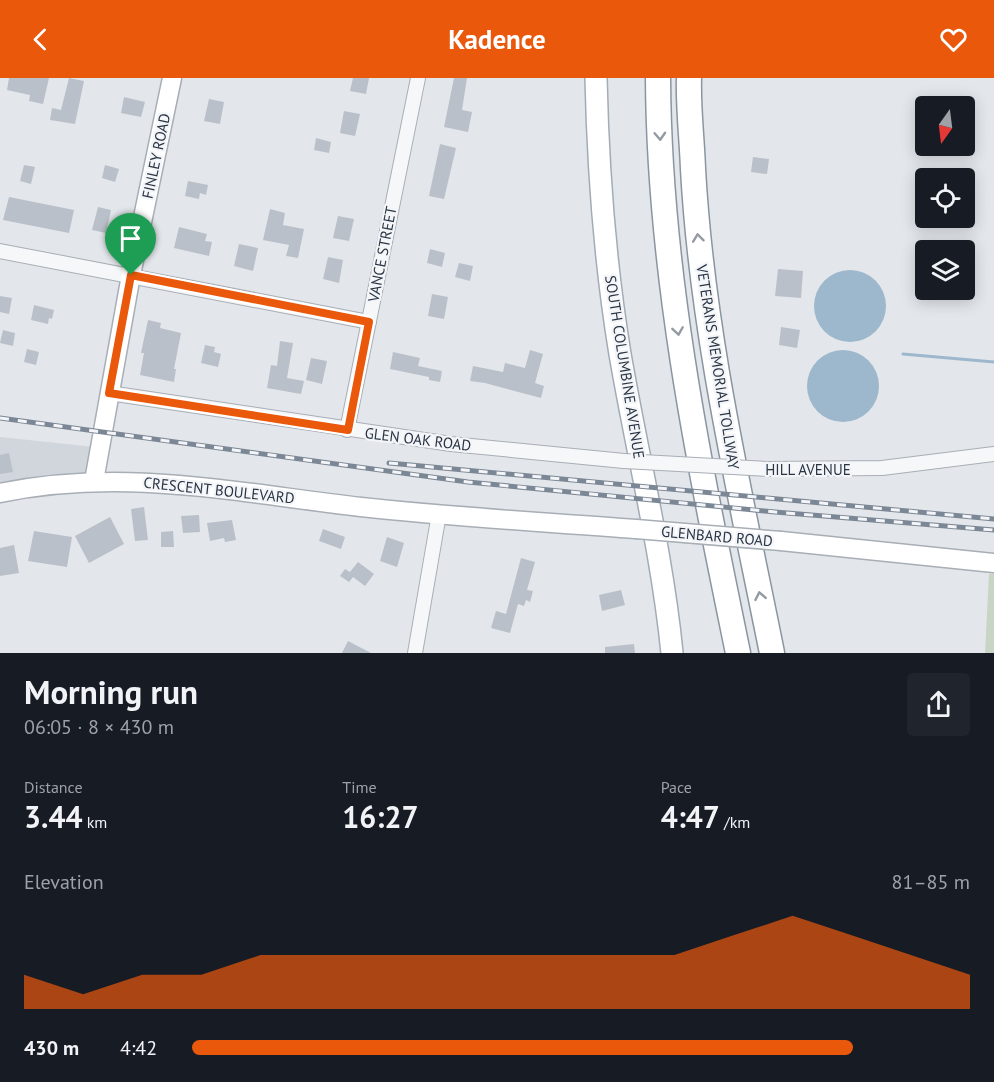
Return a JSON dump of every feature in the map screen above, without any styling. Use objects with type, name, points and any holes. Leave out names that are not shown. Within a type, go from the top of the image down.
[{"type":"highway","points":[[658,78],[663,208],[674,303],[693,429],[738,653]]},
{"type":"highway","name":"VETERANS MEMORIAL TOLLWAY","points":[[689,78],[697,230],[705,300],[726,426],[772,653]]},
{"type":"main road","name":"SOUTH COLUMBINE AVENUE","points":[[596,78],[600,172],[620,351],[661,570],[672,653]]},
{"type":"street","name":"FINLEY ROAD","points":[[94,481],[131,275],[172,78]]},
{"type":"street","name":"VANCE STREET","points":[[348,430],[418,78]]},
{"type":"street","points":[[0,251],[369,322]]},
{"type":"street","name":"GLEN OAK ROAD","points":[[109,393],[348,430],[514,450]]},
{"type":"street","name":"HILL AVENUE","points":[[514,450],[624,461],[768,469],[882,468],[994,454]]},
{"type":"street","name":"CRESCENT BOULEVARD","points":[[0,493],[46,485],[94,481],[163,482],[439,514]]},
{"type":"street","points":[[415,653],[439,514]]},
{"type":"street","name":"GLENBARD ROAD","points":[[439,514],[636,529],[994,563]]},
{"type":"shaded area","points":[[0,437],[95,447],[91,477],[0,491]]},
{"type":"green space","points":[[989,574],[994,574],[994,653],[985,653]]},
{"type":"water","points":[[850,270],[864,273],[876,280],[883,292],[886,306],[883,320],[876,332],[864,339],[850,342],[836,339],[824,332],[817,320],[814,306],[817,292],[824,280],[836,273]]},
{"type":"water","points":[[850,350],[869,360],[877,372],[879,386],[877,400],[869,412],[857,420],[836,422],[817,412],[809,400],[807,379],[817,360],[829,352]]},
{"type":"building","points":[[9,78],[49,78],[43,104],[29,101],[30,95],[7,90]]},
{"type":"building","points":[[69,78],[84,81],[75,124],[50,120],[52,108],[61,110]]},
{"type":"building","points":[[353,78],[369,78],[366,94],[350,91]]},
{"type":"building","points":[[454,78],[467,78],[462,110],[472,112],[468,132],[444,127]]},
{"type":"building","points":[[124,97],[145,102],[141,117],[121,113]]},
{"type":"building","points":[[209,99],[224,102],[220,124],[204,121]]},
{"type":"building","points":[[344,111],[360,114],[355,136],[340,133]]},
{"type":"building","points":[[316,138],[331,142],[329,153],[314,150]]},
{"type":"building","points":[[440,144],[456,148],[444,199],[429,196]]},
{"type":"building","points":[[753,157],[769,159],[767,174],[751,172]]},
{"type":"building","points":[[24,165],[35,167],[31,184],[20,181]]},
{"type":"building","points":[[105,165],[119,169],[115,182],[102,178]]},
{"type":"building","points":[[188,181],[208,185],[206,195],[200,193],[199,199],[185,196]]},
{"type":"building","points":[[9,197],[74,210],[69,233],[3,220]]},
{"type":"building","points":[[98,207],[111,210],[106,233],[92,230]]},
{"type":"building","points":[[270,209],[285,213],[283,225],[304,229],[298,258],[286,256],[289,245],[263,240]]},
{"type":"building","points":[[338,216],[354,219],[349,241],[333,238]]},
{"type":"building","points":[[179,227],[207,234],[205,241],[212,242],[209,256],[174,248]]},
{"type":"building","points":[[239,244],[258,248],[253,271],[234,266]]},
{"type":"building","points":[[430,249],[445,253],[442,267],[427,263]]},
{"type":"building","points":[[328,257],[343,260],[339,283],[323,279]]},
{"type":"building","points":[[459,263],[473,266],[470,281],[455,277]]},
{"type":"building","points":[[778,269],[803,271],[801,298],[775,296]]},
{"type":"building","points":[[432,294],[448,297],[444,319],[428,316]]},
{"type":"building","points":[[0,296],[12,298],[9,314],[0,312]]},
{"type":"building","points":[[34,305],[54,310],[48,324],[31,320]]},
{"type":"building","points":[[148,320],[161,323],[160,328],[181,333],[174,369],[176,369],[174,382],[140,375],[144,353],[141,353]]},
{"type":"building","points":[[781,327],[800,330],[797,348],[779,345]]},
{"type":"building","points":[[3,330],[15,333],[13,346],[0,343]]},
{"type":"building","points":[[280,341],[293,343],[287,378],[304,381],[301,394],[267,388],[271,365],[277,366]]},
{"type":"building","points":[[205,345],[215,347],[214,352],[221,354],[218,367],[201,363]]},
{"type":"building","points":[[27,349],[39,352],[36,365],[24,362]]},
{"type":"building","points":[[530,350],[543,354],[535,383],[544,386],[541,398],[470,381],[473,366],[503,372],[505,363],[525,368]]},
{"type":"building","points":[[393,352],[420,358],[418,366],[442,371],[440,382],[429,380],[429,377],[390,369]]},
{"type":"building","points":[[311,358],[327,361],[322,384],[306,380]]},
{"type":"building","points":[[9,453],[13,472],[0,474],[0,455]]},
{"type":"building","points":[[144,507],[148,540],[135,541],[131,509]]},
{"type":"building","points":[[199,515],[200,532],[183,533],[181,516]]},
{"type":"building","points":[[110,517],[124,544],[89,563],[75,536]]},
{"type":"building","points":[[232,520],[236,540],[225,542],[224,538],[210,541],[207,523]]},
{"type":"building","points":[[323,529],[345,537],[341,549],[319,541]]},
{"type":"building","points":[[34,531],[72,537],[67,567],[28,561]]},
{"type":"building","points":[[173,531],[174,547],[161,547],[161,532]]},
{"type":"building","points":[[387,537],[404,543],[397,567],[380,561]]},
{"type":"building","points":[[14,545],[19,573],[0,576],[0,548]]},
{"type":"building","points":[[521,558],[535,562],[527,590],[533,591],[530,602],[526,600],[524,606],[518,604],[510,633],[491,628],[496,611],[506,614]]},
{"type":"building","points":[[358,562],[374,574],[365,586],[353,577],[349,582],[340,576],[345,569],[350,572]]},
{"type":"building","points":[[621,590],[625,605],[602,611],[599,595]]},
{"type":"building","points":[[348,641],[371,653],[342,653]]},
{"type":"building","points":[[634,644],[635,653],[605,653],[605,647]]},
{"type":"waterway","points":[[903,354],[994,362]]},
{"type":"railway","points":[[0,418],[468,482],[775,512],[994,530]]},
{"type":"railway","points":[[389,463],[994,519]]},
{"type":"route","points":[[131,275],[369,322],[348,430],[109,393],[131,275]]}]
